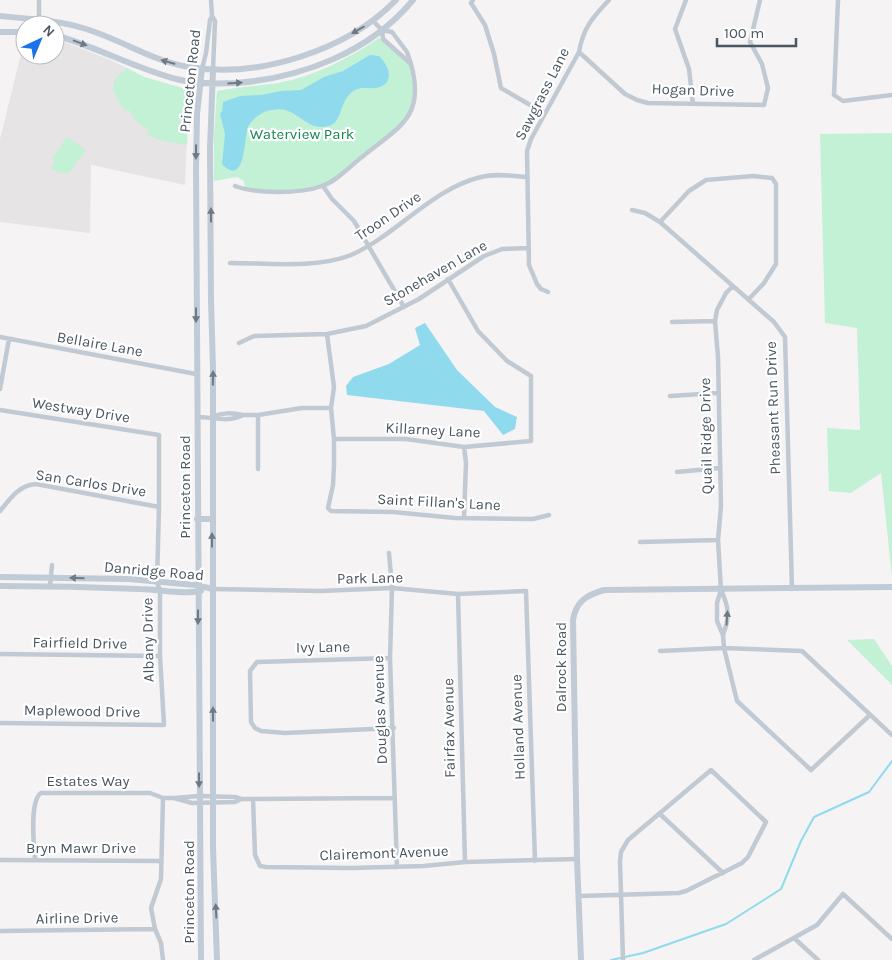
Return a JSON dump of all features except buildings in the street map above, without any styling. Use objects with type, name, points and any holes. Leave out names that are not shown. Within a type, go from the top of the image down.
[{"type":"main road","points":[[65,23],[87,29],[144,54],[188,67],[213,70],[247,68],[284,62],[322,48],[373,21],[396,0]]},
{"type":"main road","points":[[65,38],[80,42],[130,65],[178,80],[212,84],[251,82],[280,77],[315,67],[351,51],[397,18],[413,0]]},
{"type":"main road","points":[[0,16],[15,18]]},
{"type":"main road","points":[[0,32],[15,32]]},
{"type":"main road","name":"Princeton Road","points":[[201,960],[196,168],[197,114],[202,69]]},
{"type":"main road","name":"Princeton Road","points":[[213,70],[211,263],[213,368],[213,848],[217,960]]},
{"type":"main road","points":[[198,266],[211,263]]},
{"type":"main road","points":[[197,519],[212,520]]},
{"type":"main road","name":"Danridge Road","points":[[0,577],[51,577],[158,582],[213,589]]},
{"type":"main road","name":"Danridge Road","points":[[0,586],[123,588],[170,592],[198,588]]},
{"type":"main road","name":"Dalrock Road","points":[[581,960],[573,646],[574,611],[586,596],[604,590],[892,587]]},
{"type":"street","points":[[39,0],[39,15]]},
{"type":"street","name":"Princeton Road","points":[[202,69],[212,16],[211,0]]},
{"type":"street","name":"Sawgrass Lane","points":[[548,292],[541,289],[533,277],[529,265],[527,151],[531,138],[544,113],[579,52],[582,37],[592,18],[610,0]]},
{"type":"street","points":[[686,0],[675,29],[689,69],[693,104]]},
{"type":"street","name":"Hogan Drive","points":[[579,52],[625,94],[637,100],[648,103],[764,104],[768,88],[762,64],[750,42],[760,0]]},
{"type":"street","points":[[838,0],[834,96],[843,101],[892,95]]},
{"type":"street","points":[[472,1],[485,26],[494,54],[501,88],[544,113]]},
{"type":"street","name":"Princeton Road","points":[[212,16],[215,21],[213,70]]},
{"type":"street","points":[[235,186],[245,190],[256,191],[304,191],[323,186],[391,135],[408,118],[416,95],[416,84],[407,52],[392,32],[382,30],[373,21]]},
{"type":"street","points":[[382,30],[383,38],[411,64]]},
{"type":"street","name":"Troon Drive","points":[[230,263],[309,264],[348,256],[369,247],[452,189],[481,177],[499,175],[527,177]]},
{"type":"street","points":[[660,222],[689,191],[706,180],[753,176],[772,178],[776,184],[776,264],[764,283],[749,299]]},
{"type":"street","points":[[323,186],[354,221],[404,307]]},
{"type":"street","name":"Pheasant Run Drive","points":[[632,210],[645,213],[660,222],[749,299],[774,322],[785,337],[792,589]]},
{"type":"street","name":"Stonehaven Lane","points":[[238,343],[254,336],[326,334],[366,326],[419,299],[470,264],[494,252],[528,248]]},
{"type":"street","name":"Killarney Lane","points":[[334,439],[406,439],[464,447],[531,441],[531,376],[507,360],[478,331],[448,279]]},
{"type":"street","name":"Quail Ridge Drive","points":[[721,590],[718,540],[720,506],[718,357],[715,321],[717,310],[726,293],[733,286]]},
{"type":"street","points":[[672,322],[715,321]]},
{"type":"street","points":[[326,334],[334,387],[331,408],[334,439]]},
{"type":"street","name":"Bellaire Lane","points":[[0,337],[196,374]]},
{"type":"street","points":[[0,389],[10,339]]},
{"type":"street","points":[[670,396],[717,393]]},
{"type":"street","points":[[197,417],[212,417],[222,420],[235,419],[243,415],[258,415],[302,408],[331,408]]},
{"type":"street","name":"Westway Drive","points":[[0,410],[158,435]]},
{"type":"street","points":[[258,415],[258,469]]},
{"type":"street","name":"Albany Drive","points":[[158,435],[158,582],[160,591],[160,656],[164,725]]},
{"type":"street","name":"Saint Fillan's Lane","points":[[334,439],[333,484],[328,508],[335,512],[393,512],[455,518],[533,519],[549,515]]},
{"type":"street","points":[[464,447],[466,463],[464,517]]},
{"type":"street","points":[[677,472],[719,468]]},
{"type":"street","name":"San Carlos Drive","points":[[0,511],[14,494],[29,484],[159,507]]},
{"type":"street","points":[[640,542],[718,540]]},
{"type":"street","name":"Douglas Avenue","points":[[389,553],[392,588],[390,658],[394,728],[394,798],[397,867]]},
{"type":"street","points":[[50,586],[52,565]]},
{"type":"street","name":"Park Lane","points":[[213,589],[320,591],[392,588],[458,594],[526,591]]},
{"type":"street","points":[[721,590],[717,603],[717,621],[723,635],[724,648],[737,702],[810,770],[870,715]]},
{"type":"street","points":[[721,590],[727,603],[728,622],[723,635]]},
{"type":"street","name":"Holland Avenue","points":[[526,591],[535,861]]},
{"type":"street","name":"Fairfax Avenue","points":[[458,594],[465,862]]},
{"type":"street","points":[[660,651],[724,648],[802,651],[892,735]]},
{"type":"street","name":"Fairfield Drive","points":[[0,654],[160,656]]},
{"type":"street","name":"Ivy Lane","points":[[390,658],[257,662],[250,671],[251,722],[255,728],[261,731],[285,733],[394,728]]},
{"type":"street","name":"Maplewood Drive","points":[[0,723],[164,725]]},
{"type":"street","points":[[579,896],[621,894],[679,893],[703,884],[742,863],[748,856],[766,822],[711,770],[636,833],[624,845],[620,861],[621,894],[622,948],[623,960]]},
{"type":"street","name":"Estates Way","points":[[35,860],[34,804],[38,794],[41,792],[150,793],[163,798],[214,799],[235,802],[241,799],[394,798]]},
{"type":"street","points":[[163,798],[161,879],[151,908],[155,929],[161,943],[163,960]]},
{"type":"street","name":"Clairemont Avenue","points":[[253,799],[254,856],[260,866],[266,868],[397,867],[465,862],[577,859]]},
{"type":"street","points":[[660,814],[723,873]]},
{"type":"street","name":"Bryn Mawr Drive","points":[[0,860],[161,861]]},
{"type":"street","points":[[754,960],[817,924],[844,894],[892,939]]},
{"type":"street","name":"Airline Drive","points":[[0,931],[155,929]]},
{"type":"street","points":[[794,938],[818,960]]},
{"type":"shaded area","points":[[65,42],[111,60],[144,77],[189,90],[185,185],[91,165],[90,233],[0,222],[0,139],[18,65],[65,65]]},
{"type":"green space","name":"Waterview Park","points":[[379,38],[411,64],[416,86],[408,118],[334,179],[304,191],[245,190],[244,181],[237,177],[214,181],[214,135],[217,91],[278,83],[305,76],[343,60]]},
{"type":"green space","points":[[127,68],[144,77],[189,90],[187,145],[163,141],[147,135],[149,131],[137,122],[128,109],[124,110],[113,88],[116,78]]},
{"type":"green space","points":[[892,133],[892,577],[881,473],[851,493],[829,491],[827,428],[860,430],[857,328],[825,323],[820,134]]},
{"type":"green space","points":[[67,137],[86,150],[69,173],[59,173],[51,168],[55,160],[52,158]]},
{"type":"green space","points":[[874,639],[892,666],[892,685],[847,640]]},
{"type":"water","points":[[370,55],[379,56],[385,63],[389,76],[388,81],[380,87],[360,88],[352,92],[345,100],[337,119],[330,126],[317,127],[294,114],[280,109],[261,113],[248,127],[240,166],[236,170],[230,170],[222,164],[225,134],[220,114],[223,102],[240,96],[301,90],[324,77],[343,71]]},
{"type":"water","points":[[425,323],[457,370],[495,407],[517,417],[515,429],[503,435],[484,411],[347,395],[346,386],[353,377],[389,364],[420,345],[415,328]]},
{"type":"waterway","points":[[611,960],[643,953],[726,924],[781,889],[801,841],[814,817],[869,792],[892,761]]}]
